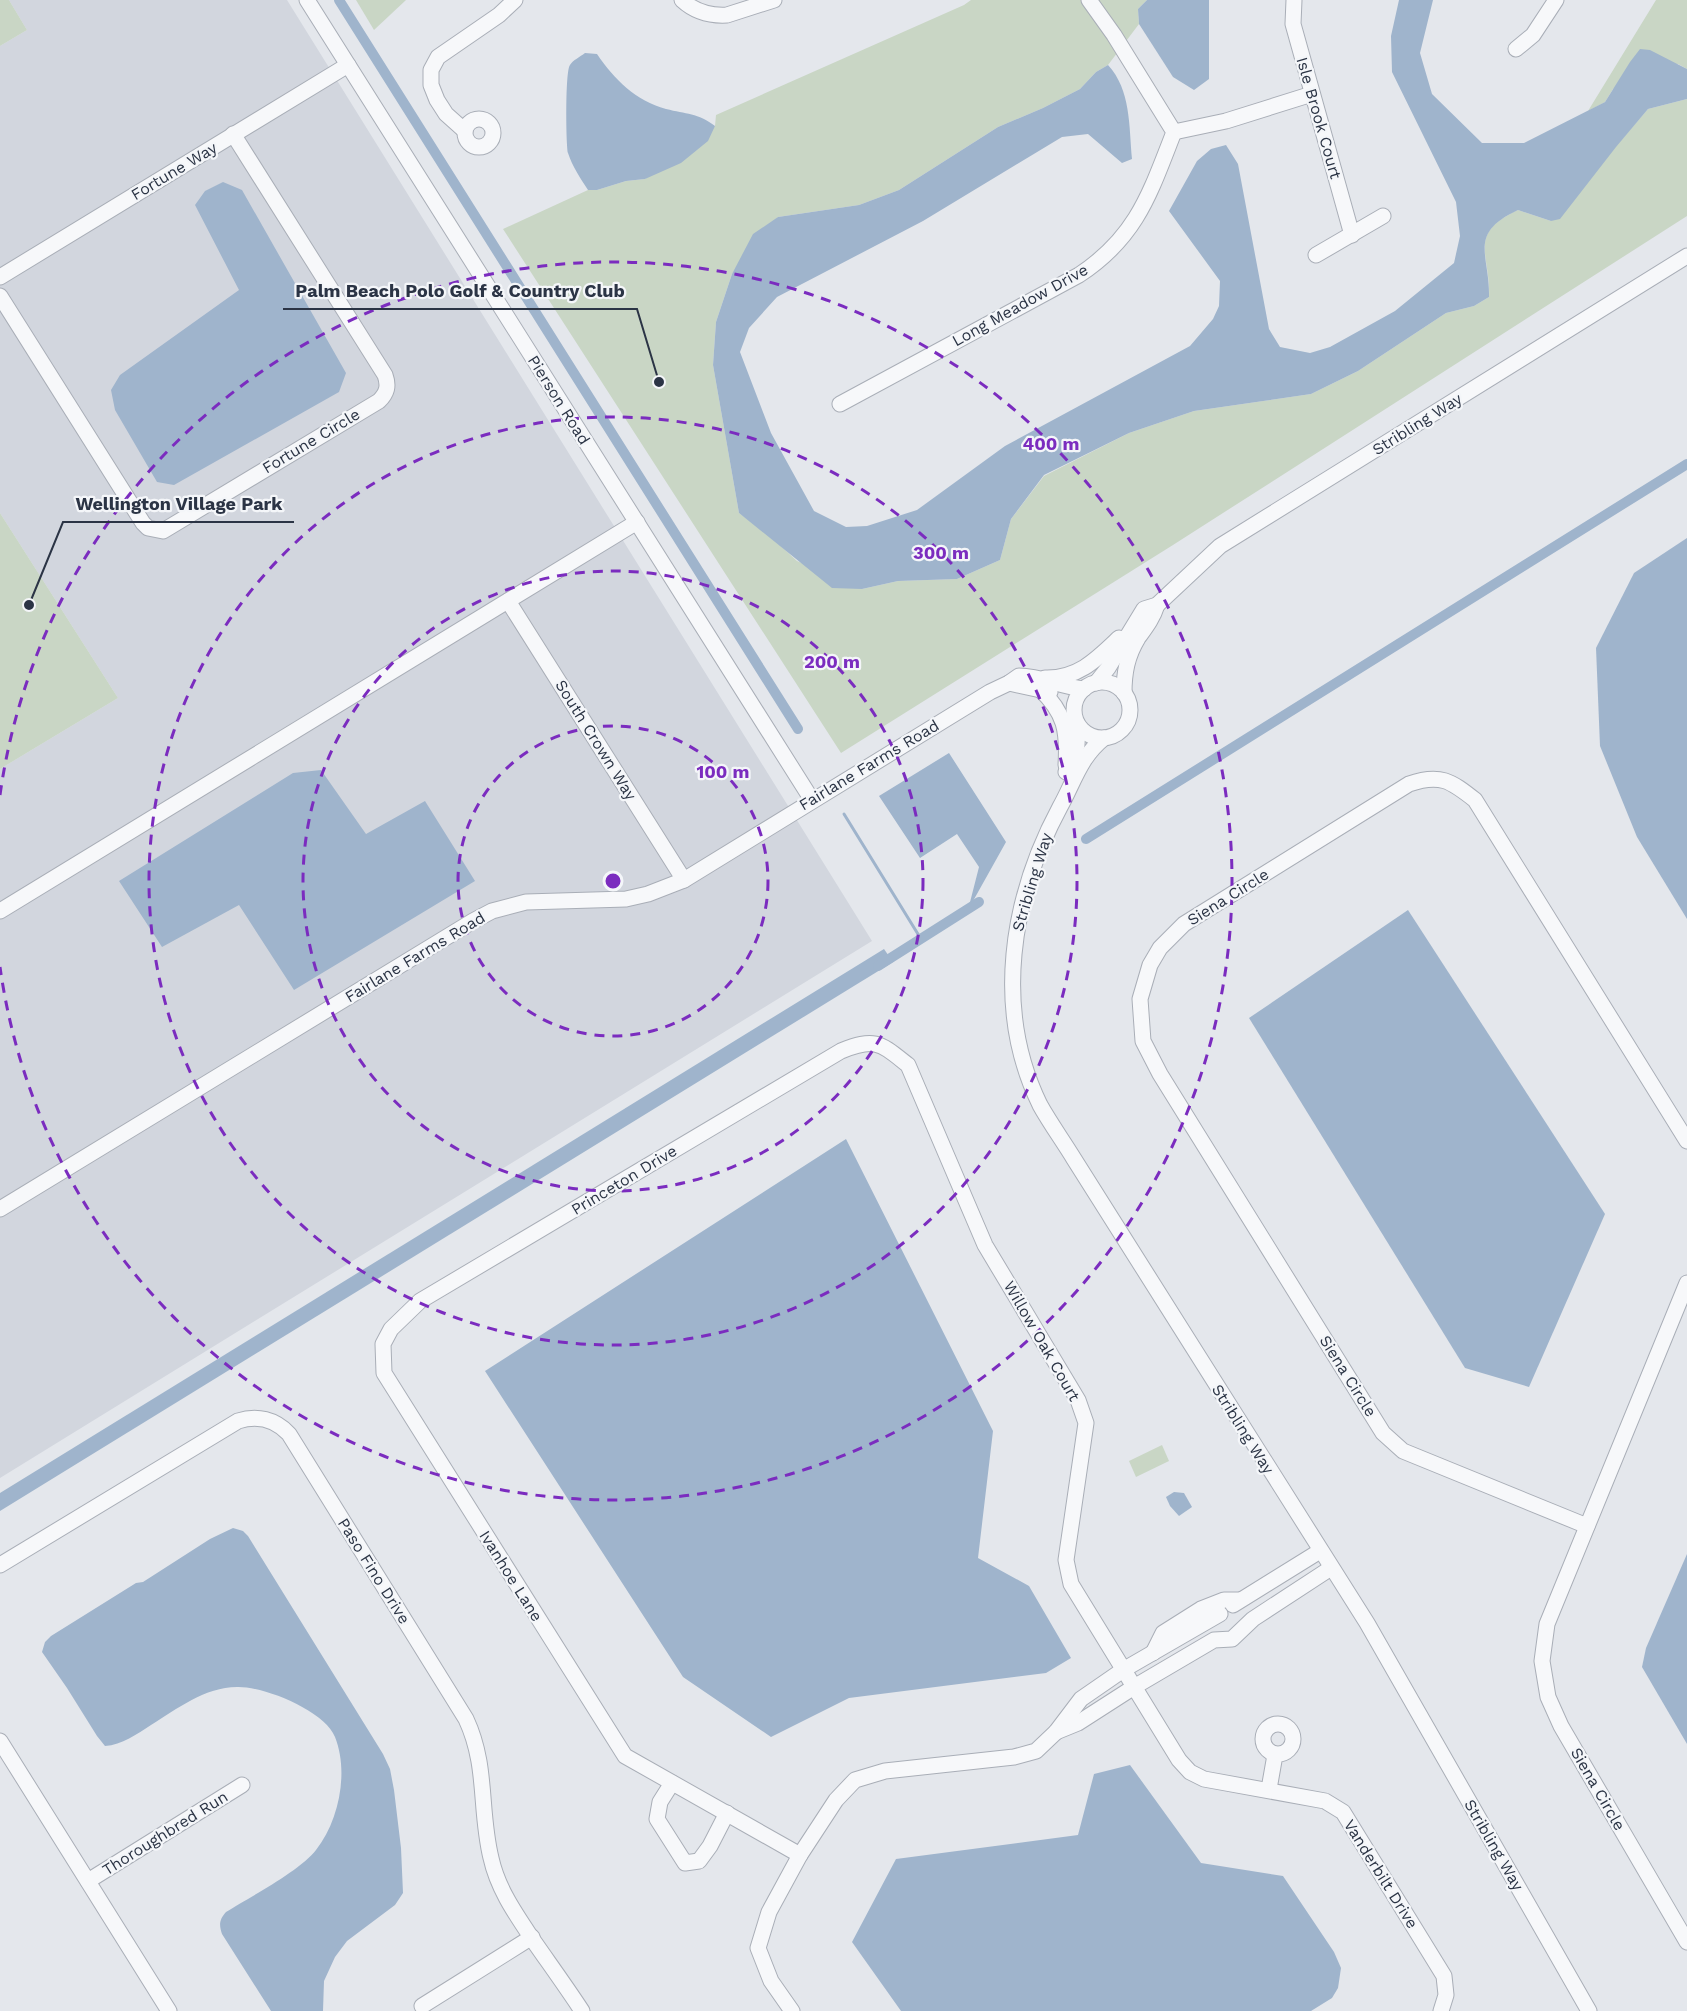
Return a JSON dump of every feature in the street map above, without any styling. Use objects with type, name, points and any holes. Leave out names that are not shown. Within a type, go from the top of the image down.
[{"type":"street","name":"Pierson Road","points":[[307,0],[812,800]]},
{"type":"street","points":[[465,131],[446,114],[437,100],[431,85],[431,70],[438,57],[500,15],[515,0]]},
{"type":"street","points":[[682,0],[699,11],[720,16],[759,2],[774,0]]},
{"type":"street","points":[[1089,0],[1114,35],[1173,132],[1226,121],[1312,94]]},
{"type":"street","name":"Isle Brook Court","points":[[1294,0],[1293,24],[1352,235]]},
{"type":"street","points":[[1516,49],[1533,34],[1556,0]]},
{"type":"street","name":"Fortune Way","points":[[0,277],[348,64]]},
{"type":"street","name":"Long Meadow Drive","points":[[840,404],[1079,274],[1104,257],[1120,241],[1142,210],[1173,132]]},
{"type":"street","name":"Fortune Circle","points":[[0,296],[143,523],[155,531],[163,531],[378,401],[387,389],[385,375],[233,135]]},
{"type":"street","points":[[1316,255],[1383,216]]},
{"type":"street","name":"Stribling Way","points":[[1090,686],[1108,668],[1144,609],[1157,605],[1220,546],[1687,256]]},
{"type":"street","points":[[0,911],[637,522]]},
{"type":"street","name":"South Crown Way","points":[[508,601],[684,880]]},
{"type":"street","name":"Stribling Way","points":[[1124,693],[1128,658],[1137,640],[1153,618],[1157,605]]},
{"type":"street","points":[[1066,773],[1064,724],[1054,702],[1040,683],[1082,670],[1103,653],[1139,616]]},
{"type":"street","name":"Fairlane Farms Road","points":[[0,1209],[492,911],[533,902],[626,899],[656,892],[684,880],[1000,686],[1009,683],[1017,686],[1040,683],[1090,686]]},
{"type":"street","name":"Fairlane Farms Road","points":[[1040,683],[1058,696],[1076,718]]},
{"type":"street","points":[[1113,685],[1124,693],[1129,705],[1128,719],[1122,730],[1104,738],[1090,736],[1076,718],[1078,696],[1090,686],[1113,685]]},
{"type":"street","name":"Stribling Way","points":[[1052,820],[1053,801],[1077,745],[1076,718]]},
{"type":"street","name":"Stribling Way","points":[[1104,738],[1081,763],[1046,832],[1020,912],[1013,953],[1011,992],[1017,1033],[1026,1070],[1041,1105],[1074,1159],[1367,1623],[1588,2011]]},
{"type":"street","name":"Siena Circle","points":[[1587,1526],[1403,1451],[1383,1433],[1160,1074],[1143,1041],[1140,999],[1150,965],[1160,948],[1184,924],[1409,784],[1427,778],[1454,783],[1475,800],[1687,1141]]},
{"type":"street","name":"Princeton Drive","points":[[383,1344],[391,1329],[420,1301],[841,1051],[862,1043],[882,1045]]},
{"type":"street","name":"Willow Oak Court","points":[[882,1045],[908,1065],[985,1245],[1078,1401],[1086,1423],[1066,1560],[1071,1584],[1134,1687]]},
{"type":"street","name":"Siena Circle","points":[[1687,1283],[1682,1309],[1587,1526],[1547,1624],[1542,1661],[1548,1697],[1561,1726],[1687,1942]]},
{"type":"street","name":"Ivanhoe Lane","points":[[383,1344],[384,1373],[625,1756],[800,1855]]},
{"type":"street","name":"Paso Fino Drive","points":[[0,1565],[231,1424],[245,1419],[261,1418],[283,1428],[289,1434],[466,1719],[480,1761],[487,1834],[494,1871],[510,1905],[582,2011]]},
{"type":"street","points":[[792,2011],[771,1981],[759,1948],[769,1912],[800,1855],[836,1800],[855,1780],[885,1771],[1014,1756],[1036,1751],[1056,1732],[1081,1699],[1153,1653],[1163,1634],[1220,1610],[1320,1551]]},
{"type":"street","points":[[1056,1732],[1078,1723],[1214,1640],[1232,1639],[1253,1618],[1331,1568]]},
{"type":"street","points":[[1220,1610],[1220,1640]]},
{"type":"street","name":"Vanderbilt Drive","points":[[1134,1687],[1179,1760],[1190,1772],[1204,1779],[1325,1801],[1343,1812],[1444,1976],[1446,1995],[1442,2011]]},
{"type":"street","points":[[0,1741],[169,2011]]},
{"type":"street","points":[[1269,1790],[1275,1755]]},
{"type":"street","points":[[672,1783],[660,1802],[657,1819],[685,1863],[699,1862],[727,1813]]},
{"type":"street","name":"Thoroughbred Run","points":[[88,1881],[242,1785]]},
{"type":"street","points":[[422,2006],[532,1937]]},
{"type":"shaded area","points":[[9,0],[287,0],[872,941],[0,1478],[0,769],[118,698],[0,513],[0,46],[27,30]]},
{"type":"green space","points":[[0,0],[9,0],[27,30],[0,46]]},
{"type":"green space","points":[[356,0],[406,0],[374,30]]},
{"type":"green space","points":[[971,0],[1147,0],[1138,9],[1139,24],[1108,65],[1096,72],[1080,89],[998,127],[899,190],[859,205],[778,217],[732,274],[716,322],[713,365],[739,513],[769,535],[797,561],[862,589],[898,581],[957,579],[1000,560],[1011,519],[1044,476],[1129,433],[1194,411],[1311,394],[1358,371],[1446,313],[1474,306],[1489,297],[1485,246],[1486,237],[1492,228],[1518,210],[1551,221],[1648,109],[1687,99],[1687,216],[1173,545],[841,753],[503,229],[588,190],[645,179],[715,126],[716,115]]},
{"type":"green space","points":[[1656,0],[1687,0],[1687,69],[1678,64],[1613,89],[1605,102],[1588,111]]},
{"type":"green space","points":[[0,513],[118,698],[0,769]]},
{"type":"green space","points":[[1162,1445],[1169,1461],[1136,1477],[1129,1461]]},
{"type":"water","points":[[1147,0],[1209,0],[1209,79],[1194,90],[1173,77],[1139,24],[1138,9]]},
{"type":"water","points":[[1399,0],[1433,0],[1420,53],[1432,94],[1482,143],[1524,143],[1605,102],[1640,49],[1650,50],[1687,69],[1687,99],[1648,109],[1560,219],[1551,221],[1518,210],[1492,228],[1485,246],[1489,297],[1474,306],[1446,313],[1358,371],[1311,394],[1194,411],[1129,433],[1044,475],[1011,519],[1000,560],[957,579],[898,581],[862,589],[832,588],[739,513],[713,365],[716,322],[732,274],[753,234],[778,217],[859,205],[899,190],[998,127],[1080,89],[1096,72],[1108,65],[1116,75],[1125,97],[1132,159],[1122,163],[1088,134],[1062,137],[923,221],[777,297],[749,328],[740,352],[771,433],[814,511],[846,527],[867,526],[917,510],[1005,446],[1190,346],[1213,319],[1219,306],[1220,281],[1169,211],[1197,161],[1211,149],[1226,145],[1238,164],[1269,329],[1280,347],[1310,353],[1330,347],[1395,311],[1454,263],[1460,236],[1456,202],[1392,72],[1391,36]]},
{"type":"water","points":[[585,53],[597,54],[618,80],[645,101],[666,109],[697,116],[715,126],[708,141],[681,163],[645,179],[588,190],[574,168],[568,153],[566,122],[568,70],[571,63]]},
{"type":"water","points":[[223,182],[242,190],[346,373],[339,392],[174,485],[157,482],[115,410],[111,390],[120,375],[239,290],[195,205],[205,191]]},
{"type":"water","points":[[1687,538],[1687,919],[1637,837],[1600,746],[1596,648],[1634,573]]},
{"type":"water","points":[[949,753],[1006,842],[968,910],[979,867],[957,834],[920,858],[879,796]]},
{"type":"water","points":[[321,770],[366,834],[425,801],[475,881],[294,990],[239,905],[162,947],[119,881],[293,773]]},
{"type":"water","points":[[1408,910],[1605,1214],[1529,1387],[1465,1368],[1249,1018]]},
{"type":"water","points":[[884,949],[893,962],[0,1511],[0,1493]]},
{"type":"water","points":[[846,1139],[993,1431],[978,1558],[1029,1586],[1071,1658],[1046,1673],[849,1698],[771,1737],[683,1677],[485,1371]]},
{"type":"water","points":[[1174,1492],[1184,1493],[1192,1507],[1179,1516],[1166,1497]]},
{"type":"water","points":[[233,1528],[243,1531],[248,1536],[383,1754],[390,1769],[394,1790],[401,1848],[403,1893],[395,1905],[347,1941],[335,1957],[324,1981],[323,2011],[271,2011],[222,1934],[220,1925],[226,1912],[299,1866],[309,1858],[324,1838],[336,1811],[341,1780],[339,1751],[329,1727],[307,1709],[277,1696],[249,1688],[225,1688],[192,1700],[129,1738],[117,1744],[105,1746],[42,1652],[45,1642],[51,1636],[136,1583],[143,1582],[210,1539]]},
{"type":"water","points":[[1687,1554],[1687,1744],[1642,1667],[1646,1648]]},
{"type":"water","points":[[1130,1765],[1201,1863],[1283,1876],[1334,1952],[1341,1968],[1338,1988],[1332,1998],[1311,2011],[901,2011],[852,1942],[896,1859],[1078,1835],[1094,1774]]},
{"type":"waterway","points":[[339,0],[798,729]]},
{"type":"waterway","points":[[1086,839],[1687,464]]},
{"type":"waterway","points":[[844,814],[921,939]]},
{"type":"waterway","points":[[878,966],[979,902]]},
{"type":"place","name":"Palm Beach Polo Golf & Country Club","points":[[659,382]]},
{"type":"place","name":"Wellington Village Park","points":[[29,605]]}]
